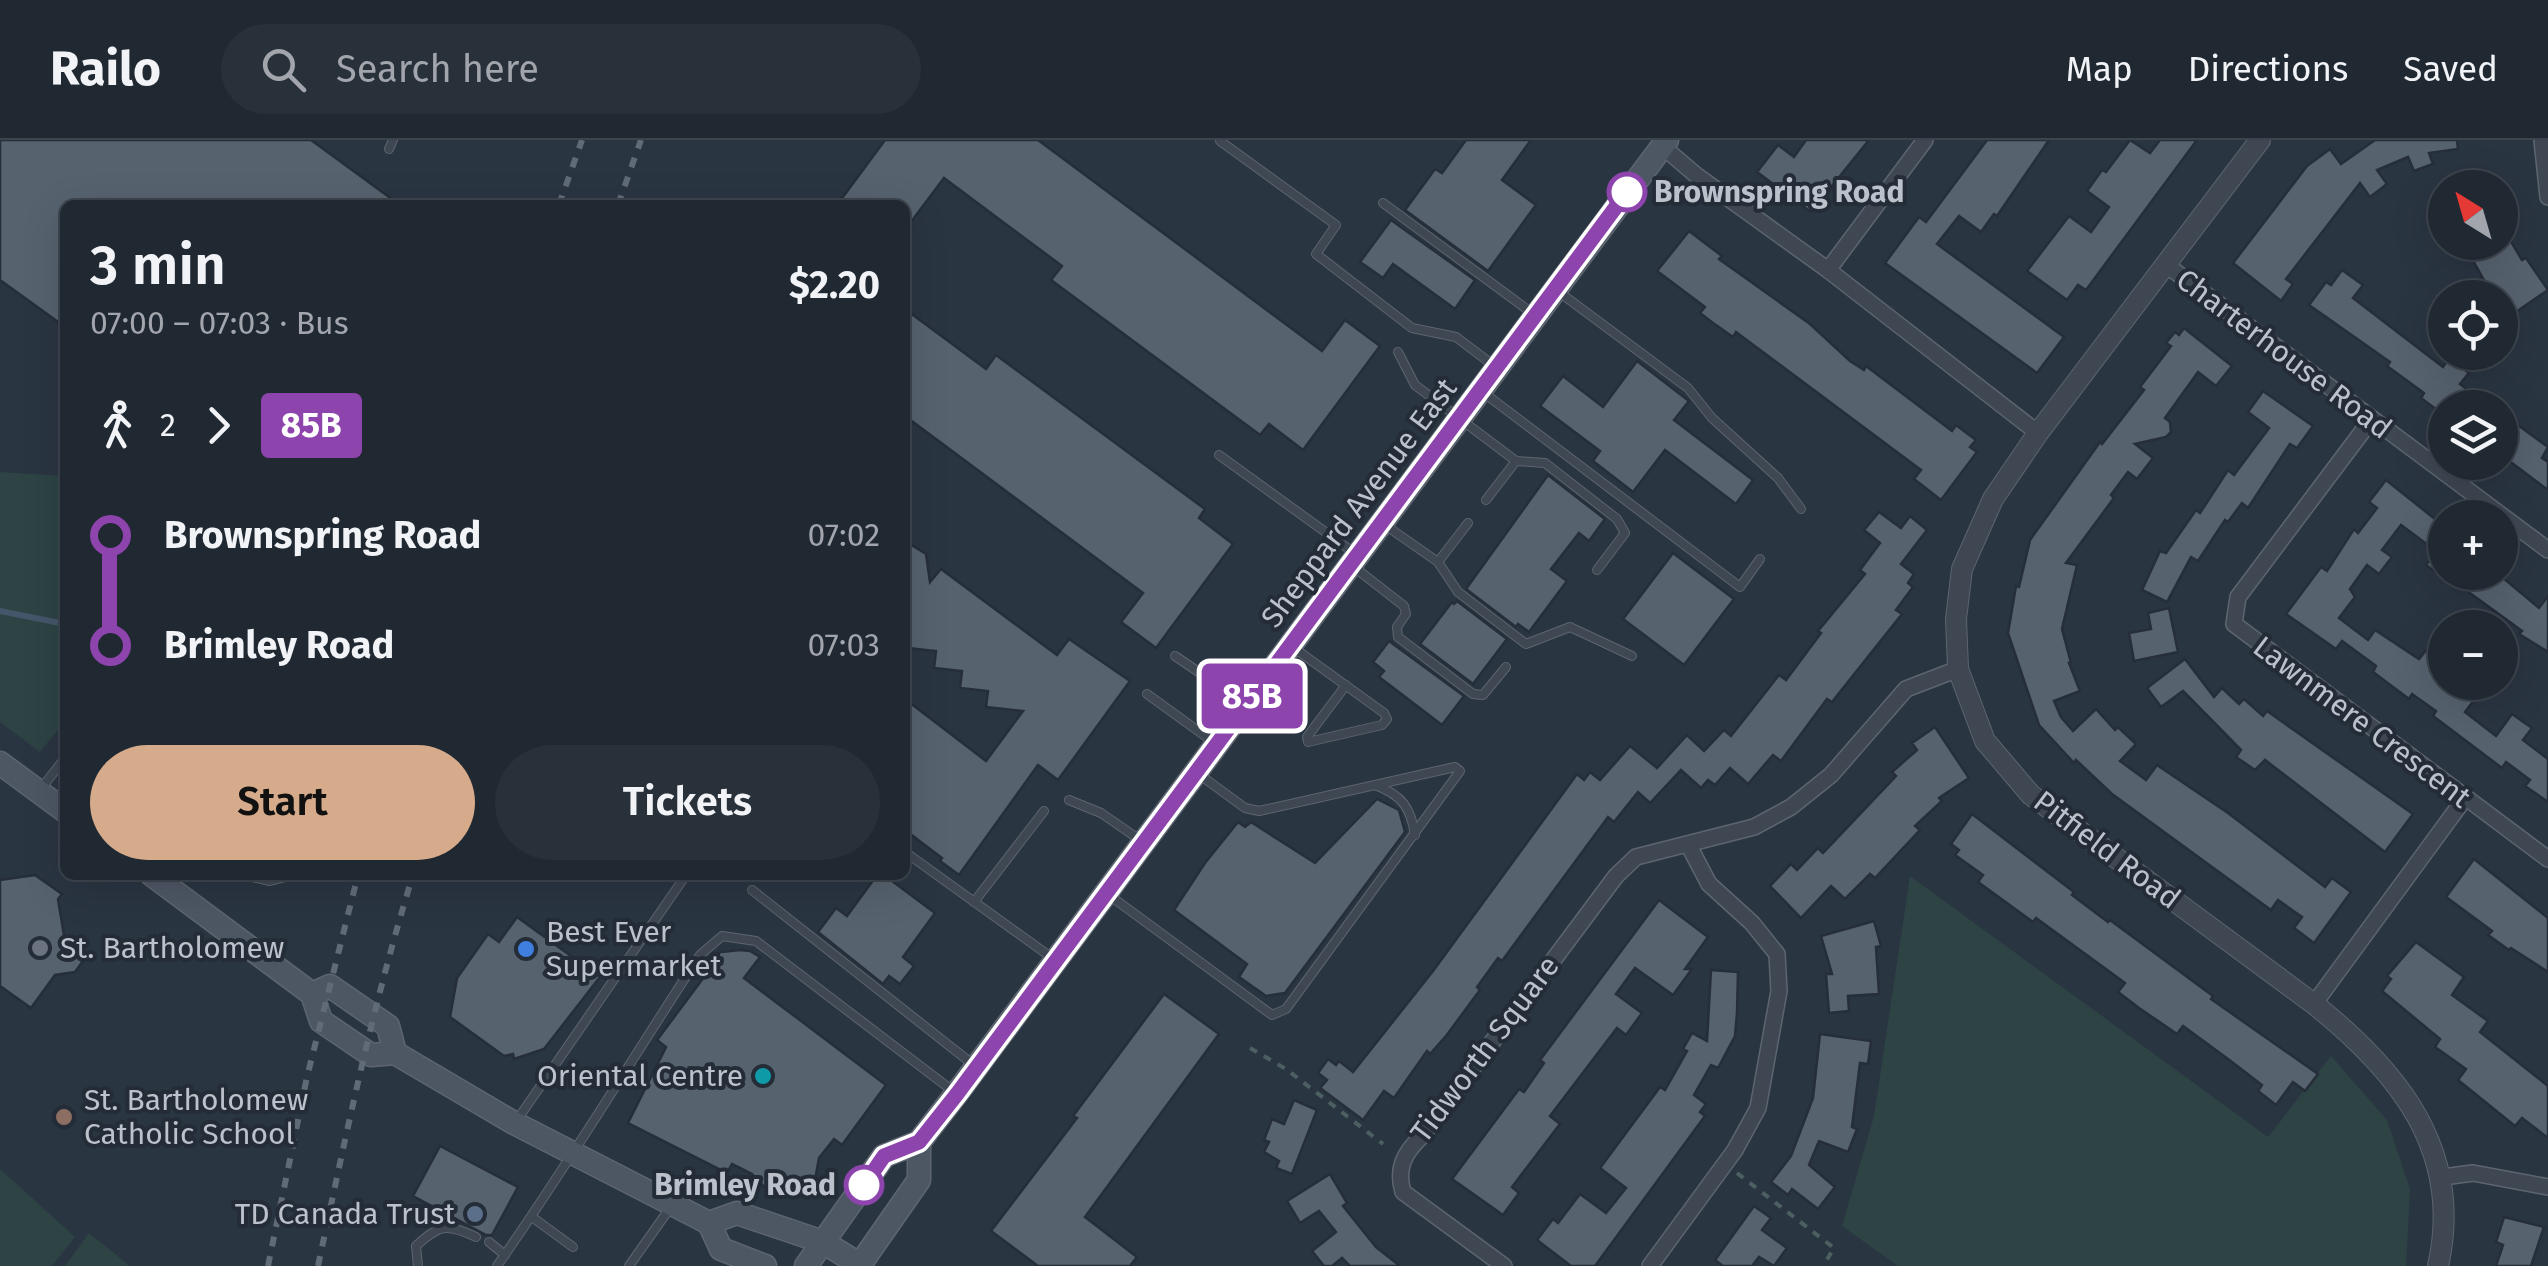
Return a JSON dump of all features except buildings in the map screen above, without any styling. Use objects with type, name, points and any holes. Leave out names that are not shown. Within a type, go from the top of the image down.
[{"type":"main road","name":"Sheppard Avenue East","points":[[806,1266],[884,1156],[919,1142],[957,1094],[1662,142]]},
{"type":"main road","points":[[0,763],[60,807]]},
{"type":"main road","points":[[159,880],[312,994],[321,1021],[372,1054],[395,1053],[514,1124],[709,1223],[721,1249],[765,1266]]},
{"type":"main road","points":[[312,994],[330,986],[388,1026],[395,1053]]},
{"type":"main road","name":"Sheppard Avenue East","points":[[861,1266],[918,1180],[919,1142]]},
{"type":"main road","points":[[709,1223],[737,1213],[823,1242],[861,1266]]},
{"type":"street","points":[[1828,270],[1926,140]]},
{"type":"street","name":"Pitfield Road","points":[[2260,140],[1992,498],[1962,568],[1956,618],[1958,669],[1985,740],[2031,795],[2314,1004],[2354,1036],[2397,1083],[2416,1115],[2443,1178],[2438,1266]]},
{"type":"street","points":[[2542,140],[2548,197]]},
{"type":"street","points":[[1662,142],[1696,175],[1828,270],[2038,433]]},
{"type":"street","name":"Charterhouse Road","points":[[2164,264],[2548,550]]},
{"type":"street","name":"Lawnmere Crescent","points":[[2371,420],[2238,596],[2234,624],[2548,859]]},
{"type":"street","name":"Tidworth Square","points":[[1504,1266],[1402,1192],[1399,1178],[1407,1150],[1422,1136],[1616,876],[1636,858],[1754,827],[1791,807],[1830,775],[1906,690],[1958,669]]},
{"type":"street","points":[[2314,1004],[2465,798]]},
{"type":"street","points":[[1650,1266],[1725,1164],[1758,1108],[1780,968],[1770,944],[1702,874],[1688,844]]},
{"type":"street","points":[[2443,1178],[2473,1174],[2548,1187]]},
{"type":"lane","points":[[1220,140],[1336,225],[1316,254],[1412,328],[1456,337],[1497,367]]},
{"type":"lane","points":[[1383,203],[1536,316]]},
{"type":"lane","points":[[1555,289],[1688,388],[1712,418],[1778,478],[1801,508]]},
{"type":"lane","points":[[1398,352],[1415,385],[1516,460],[1546,462],[1617,519],[1625,534],[1597,570]]},
{"type":"lane","points":[[1480,390],[1740,587],[1760,560]]},
{"type":"lane","points":[[1218,456],[1354,560],[1404,606],[1406,614],[1396,627],[1398,636],[1473,694],[1483,695],[1506,667]]},
{"type":"lane","points":[[1486,500],[1516,460]]},
{"type":"lane","points":[[1382,522],[1438,562],[1458,592],[1526,644],[1570,627],[1632,656]]},
{"type":"lane","points":[[1438,562],[1468,523]]},
{"type":"lane","points":[[1290,645],[1346,685],[1384,713],[1387,718],[1382,725],[1308,742],[1307,737],[1346,685]]},
{"type":"lane","points":[[1175,656],[1246,704]]},
{"type":"lane","points":[[1147,694],[1216,744]]},
{"type":"lane","points":[[39,792],[60,765]]},
{"type":"lane","points":[[1105,893],[1272,1015],[1279,1014],[1286,1010],[1460,771],[1455,767],[1258,811],[1245,808],[1196,772]]},
{"type":"lane","points":[[1375,785],[1398,795],[1408,806],[1416,835]]},
{"type":"lane","points":[[1069,800],[1101,813],[1143,842]]},
{"type":"lane","points":[[974,902],[1044,811]]},
{"type":"lane","points":[[910,856],[1055,960]]},
{"type":"lane","points":[[514,1124],[683,880]]},
{"type":"lane","points":[[752,890],[976,1066]]},
{"type":"lane","points":[[497,1266],[552,1188],[571,1152],[700,956],[722,936],[756,940],[957,1094]]},
{"type":"lane","points":[[629,1266],[673,1204]]},
{"type":"lane","points":[[532,1217],[572,1247]]},
{"type":"lane","points":[[418,1266],[416,1246],[435,1229],[456,1227],[476,1236]]},
{"type":"lane","points":[[488,1242],[505,1255]]},
{"type":"path","points":[[1250,1048],[1286,1069],[1384,1144]]},
{"type":"path","points":[[1725,1164],[1834,1248],[1823,1266]]},
{"type":"green space","points":[[0,472],[60,476],[60,727],[40,752],[0,722]]},
{"type":"green space","points":[[1910,876],[2268,1137],[2331,1056],[2387,1120],[2410,1189],[2406,1266],[1898,1266],[1842,1226],[1874,1116]]},
{"type":"green space","points":[[0,1169],[75,1237],[52,1266],[0,1266]]},
{"type":"green space","points":[[89,1233],[130,1266],[65,1266]]},
{"type":"waterway","points":[[0,611],[60,623]]},
{"type":"railway","points":[[561,200],[582,140]]},
{"type":"railway","points":[[620,200],[641,140]]},
{"type":"railway","points":[[268,1266],[307,1077],[357,880]]},
{"type":"railway","points":[[318,1266],[373,1020],[412,880]]},
{"type":"bus line","name":"85B","points":[[864,1185],[884,1156],[919,1142],[957,1094],[1627,192]]},
{"type":"place","name":"Brownspring Road","points":[[1627,192]]},
{"type":"place","name":"St. Bartholomew","points":[[40,948]]},
{"type":"place","name":"Best Ever Supermarket","points":[[526,949]]},
{"type":"place","name":"Oriental Centre","points":[[763,1076]]},
{"type":"place","name":"St. Bartholomew Catholic School","points":[[64,1117]]},
{"type":"place","name":"Brimley Road","points":[[864,1185]]},
{"type":"place","name":"TD Canada Trust","points":[[475,1214]]}]
